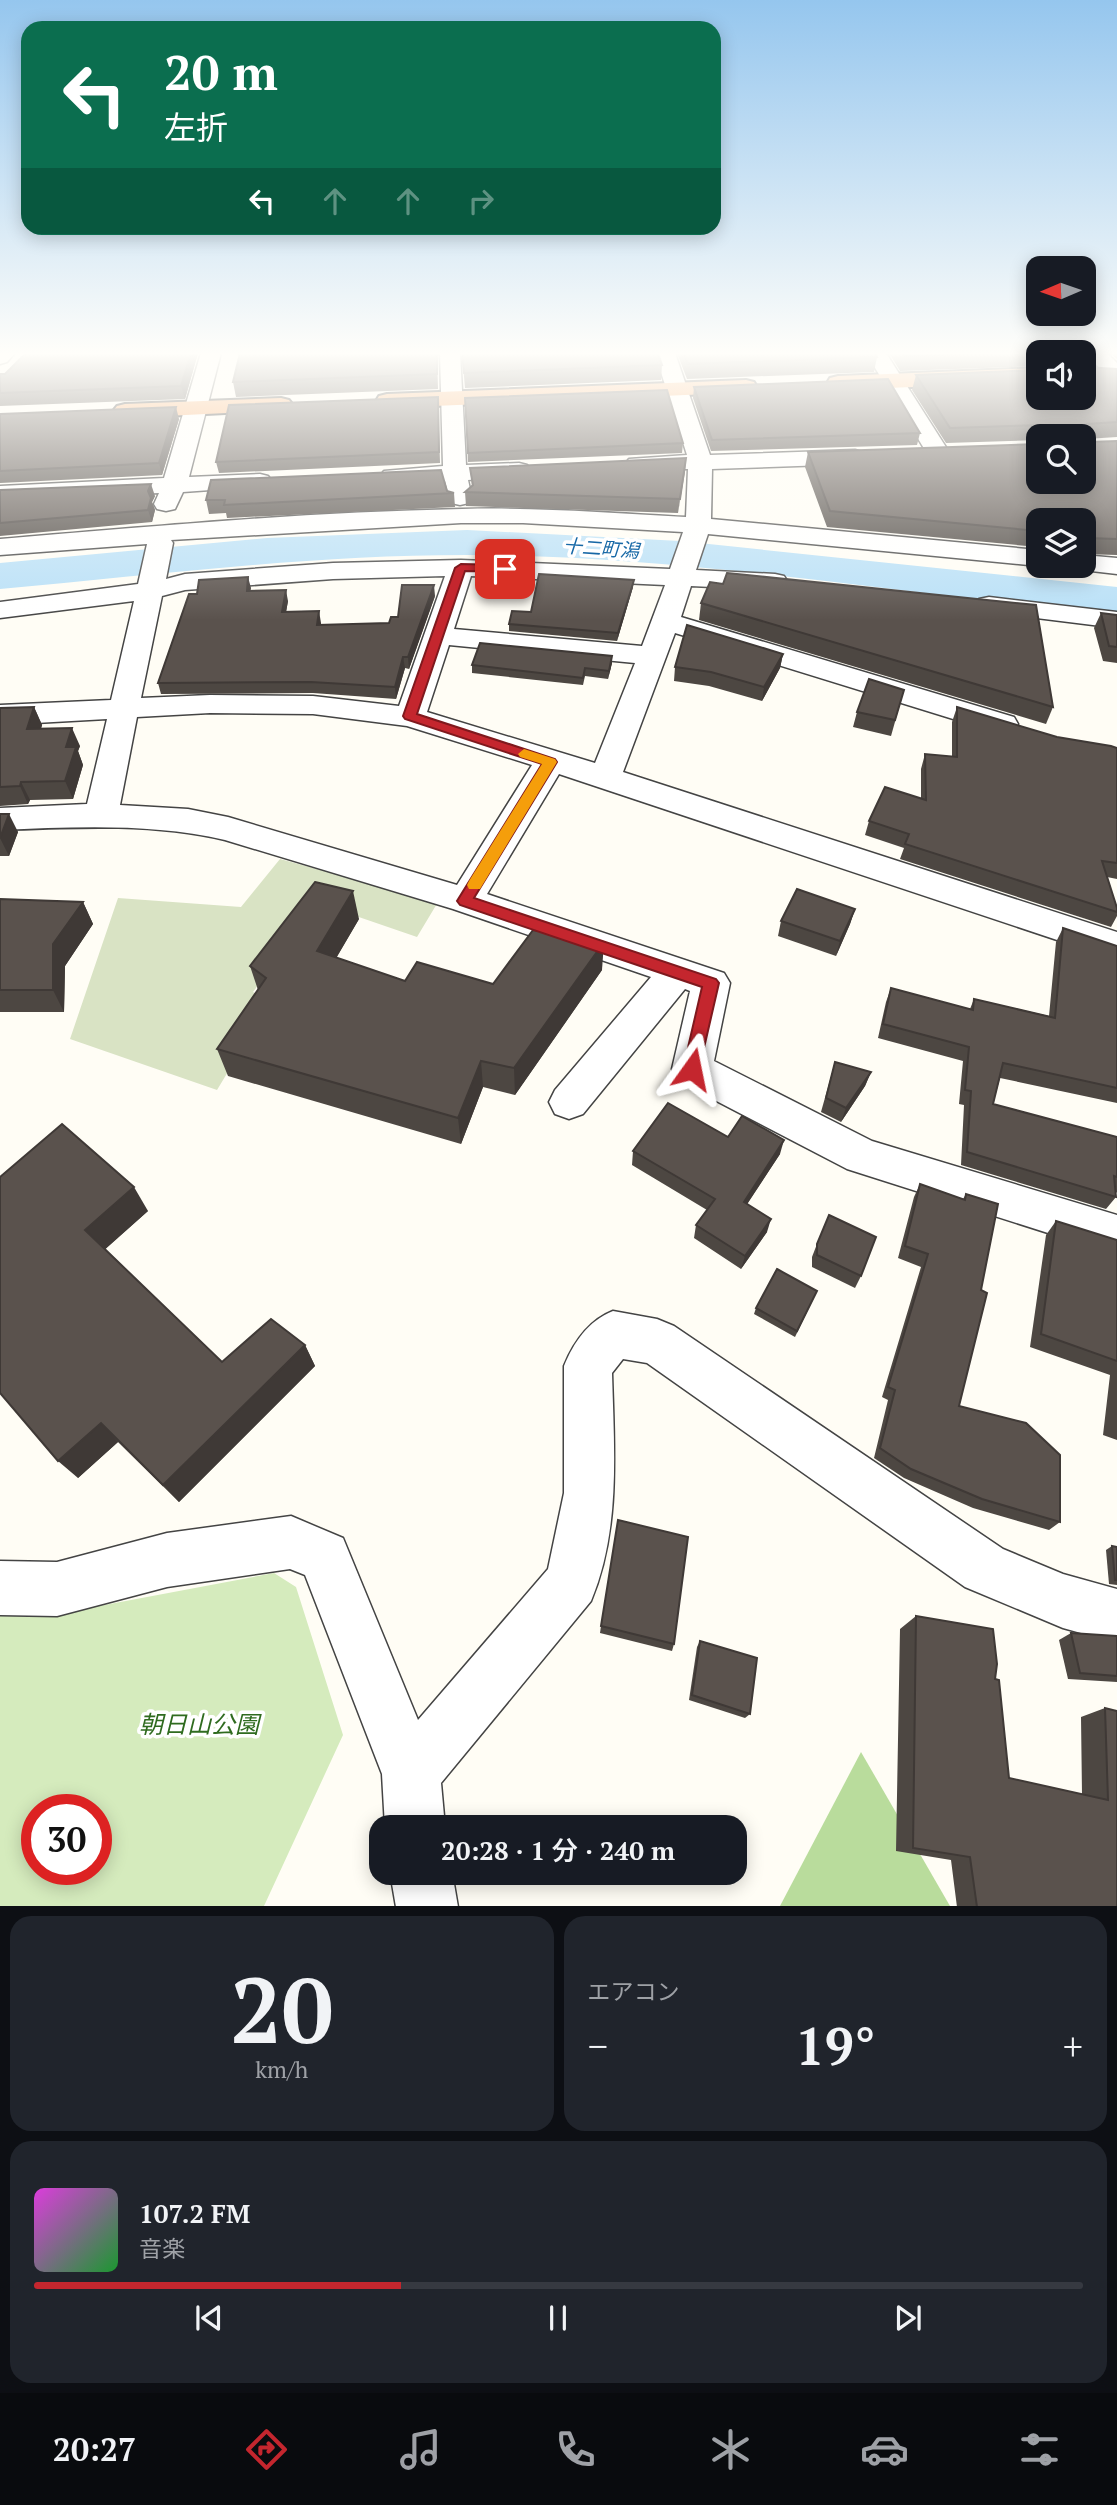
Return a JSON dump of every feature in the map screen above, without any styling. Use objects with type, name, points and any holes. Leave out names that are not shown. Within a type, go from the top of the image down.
[{"type":"street","points":[[101,815],[126,709],[150,586],[156,538],[176,485],[187,442]]},
{"type":"street","points":[[454,442],[461,516]]},
{"type":"street","points":[[605,777],[666,621],[696,530],[700,461],[694,442]]},
{"type":"street","points":[[931,442],[939,455]]},
{"type":"street","points":[[913,456],[964,454]]},
{"type":"street","points":[[618,465],[873,457]]},
{"type":"street","points":[[371,477],[537,469]]},
{"type":"street","points":[[0,493],[287,480]]},
{"type":"street","points":[[0,547],[461,516],[523,516],[1026,557]]},
{"type":"street","points":[[1096,564],[1117,566]]},
{"type":"street","points":[[410,716],[461,568]]},
{"type":"street","points":[[0,610],[150,586],[319,572],[461,568],[731,578],[799,584]]},
{"type":"street","points":[[962,602],[1117,620]]},
{"type":"street","points":[[666,621],[1026,731]]},
{"type":"street","points":[[438,636],[652,656]]},
{"type":"street","points":[[0,715],[210,704],[313,705],[410,716],[550,762],[605,777],[1117,946]]},
{"type":"street","points":[[465,901],[550,762]]},
{"type":"street","points":[[0,819],[101,815],[188,820],[228,829],[465,901],[711,983],[692,1069],[862,1156],[1117,1235]]},
{"type":"street","points":[[569,1102],[678,971]]},
{"type":"street","points":[[411,1774],[572,1582],[590,1493],[588,1366],[613,1334],[657,1342],[984,1568],[1063,1601],[1117,1615]]},
{"type":"street","points":[[0,1588],[57,1589],[167,1560],[291,1542],[324,1558],[411,1774],[414,1815]]},
{"type":"street","points":[[423,1885],[427,1906]]},
{"type":"green space","points":[[280,859],[438,902],[417,937],[318,903],[253,992],[270,1002],[217,1090],[70,1039],[118,898],[241,907]]},
{"type":"green space","name":"朝日山公園","points":[[274,1573],[296,1587],[343,1735],[264,1906],[0,1906],[0,1615],[46,1616]]},
{"type":"green space","points":[[861,1752],[950,1906],[780,1906]]},
{"type":"building","points":[[0,442],[165,442],[159,463],[0,471]]},
{"type":"building","points":[[221,442],[439,442],[439,452],[216,462]]},
{"type":"building","points":[[467,442],[683,443],[468,453]]},
{"type":"building","points":[[1096,442],[1117,442],[1117,539],[1096,538],[1096,508],[1026,508],[1026,530],[830,511],[808,452],[1026,444],[1026,494],[1096,494]]},
{"type":"building","points":[[686,458],[680,499],[465,492],[473,485],[470,468]]},
{"type":"building","points":[[441,470],[447,491],[454,493],[224,505],[225,500],[206,500],[211,480]]},
{"type":"building","points":[[151,484],[148,491],[151,498],[148,510],[0,523],[0,490]]},
{"type":"building","points":[[727,573],[1036,605],[1053,707],[701,603],[710,582],[723,584]]},
{"type":"building","points":[[539,574],[634,580],[618,633],[509,624],[512,611],[531,612]]},
{"type":"building","points":[[248,577],[247,591],[286,590],[282,612],[319,611],[317,625],[389,623],[391,617],[398,617],[402,585],[434,585],[408,657],[403,657],[395,687],[311,682],[158,683],[189,594],[197,594],[199,580]]},
{"type":"building","points":[[1101,613],[1117,615],[1117,647],[1109,646]]},
{"type":"building","points":[[687,625],[783,654],[764,687],[711,672],[675,667]]},
{"type":"building","points":[[480,643],[612,656],[609,671],[585,668],[583,678],[472,665]]},
{"type":"building","points":[[869,679],[904,690],[895,720],[857,712]]},
{"type":"building","points":[[34,707],[27,729],[72,728],[66,747],[76,747],[65,781],[21,782],[20,786],[0,787],[0,708]]},
{"type":"building","points":[[957,707],[1057,737],[1117,748],[1117,863],[1102,861],[1117,912],[905,844],[909,834],[869,821],[885,787],[926,800],[925,754],[957,757]]},
{"type":"building","points":[[0,814],[9,814],[0,838]]},
{"type":"building","points":[[315,882],[353,891],[317,951],[405,981],[417,962],[493,984],[533,930],[604,942],[514,1068],[481,1061],[458,1118],[217,1049],[266,978],[250,966]]},
{"type":"building","points":[[797,889],[855,909],[840,941],[781,921]]},
{"type":"building","points":[[0,899],[83,902],[53,944],[53,990],[0,990]]},
{"type":"building","points":[[1063,928],[1117,946],[1117,1088],[1003,1063],[993,1104],[1117,1137],[1117,1177],[1114,1176],[1116,1197],[967,1152],[971,1091],[965,1090],[969,1047],[883,1024],[891,988],[973,1010],[974,999],[1055,1018]]},
{"type":"building","points":[[835,1062],[871,1072],[846,1108],[826,1098]]},
{"type":"building","points":[[668,1103],[728,1137],[742,1116],[784,1140],[744,1202],[771,1219],[745,1256],[696,1225],[715,1199],[633,1151]]},
{"type":"building","points":[[62,1124],[134,1187],[85,1230],[222,1362],[271,1319],[305,1345],[163,1485],[101,1423],[58,1461],[0,1393],[0,1177]]},
{"type":"building","points":[[920,1184],[965,1200],[966,1194],[998,1204],[981,1290],[987,1293],[959,1406],[1026,1423],[1060,1455],[1060,1522],[982,1499],[911,1469],[880,1448],[895,1390],[888,1387],[928,1254],[905,1246]]},
{"type":"building","points":[[829,1215],[876,1237],[861,1276],[817,1255],[817,1244]]},
{"type":"building","points":[[1056,1221],[1117,1240],[1117,1361],[1041,1334]]},
{"type":"building","points":[[777,1269],[817,1291],[797,1331],[756,1308]]},
{"type":"building","points":[[618,1520],[688,1537],[674,1644],[601,1626]]},
{"type":"building","points":[[1112,1546],[1117,1547],[1117,1580],[1115,1580]]},
{"type":"building","points":[[916,1616],[993,1629],[997,1664],[995,1679],[999,1680],[1009,1778],[1108,1800],[1105,1708],[1117,1711],[1117,1906],[977,1906],[970,1857],[913,1848]]},
{"type":"building","points":[[1071,1633],[1117,1636],[1117,1676],[1080,1673]]},
{"type":"building","points":[[700,1641],[757,1658],[750,1714],[692,1695]]},
{"type":"waterway","name":"十二町潟","points":[[0,576],[267,551],[467,542],[680,554],[1117,601]]},
{"type":"slow traffic","points":[[474,885],[550,762],[524,754]]},
{"type":"route","points":[[505,569],[461,568],[410,716],[550,762],[465,901],[711,983],[692,1069]]}]
